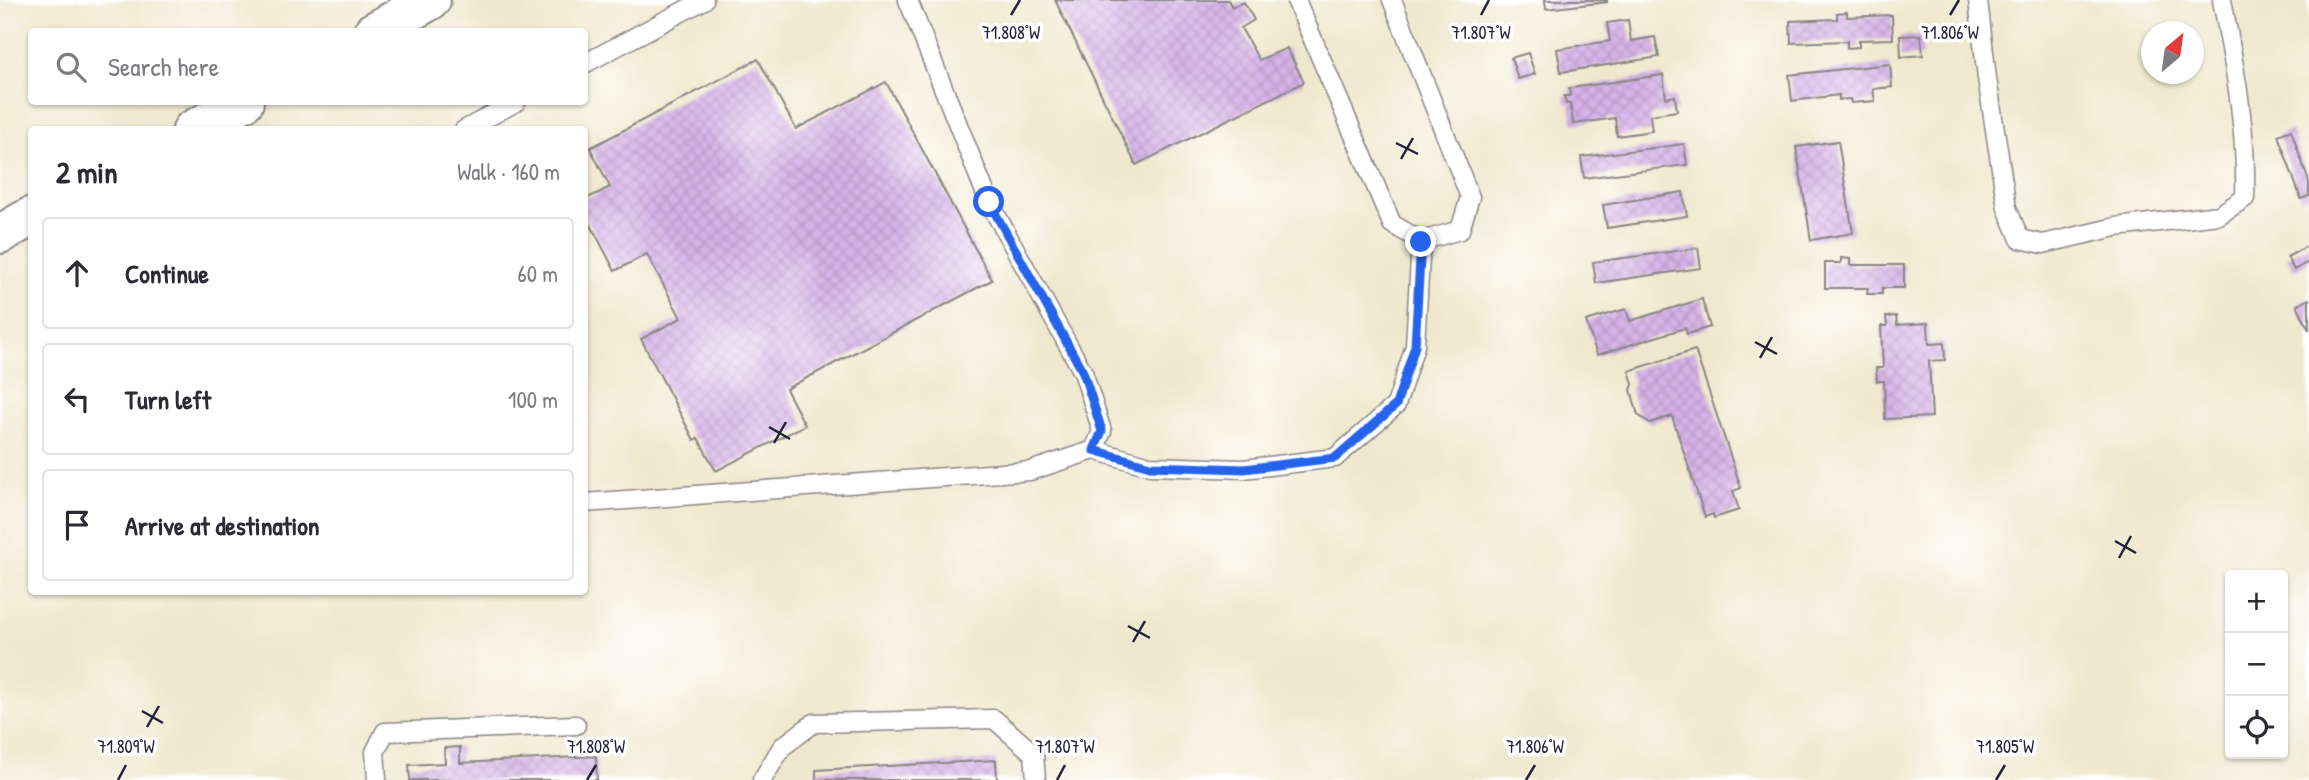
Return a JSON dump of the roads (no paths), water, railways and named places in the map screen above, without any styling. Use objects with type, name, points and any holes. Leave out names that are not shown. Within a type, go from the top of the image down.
[{"type":"main road","points":[[380,28],[431,0]]},
{"type":"main road","points":[[199,126],[238,105]]},
{"type":"main road","points":[[0,234],[28,218]]},
{"type":"lane","points":[[588,62],[704,0]]},
{"type":"lane","points":[[908,0],[989,202],[1083,372],[1102,431],[1094,450]]},
{"type":"lane","points":[[1296,0],[1392,224],[1421,242],[1460,230],[1470,197],[1392,0]]},
{"type":"lane","points":[[1978,0],[2007,208],[2020,239],[2043,244],[2116,227],[2219,215],[2245,198],[2246,154],[2242,117],[2222,0]]},
{"type":"lane","points":[[471,126],[510,105]]},
{"type":"lane","points":[[588,503],[1030,471],[1094,450],[1150,466],[1164,467],[1244,469],[1335,458],[1396,405],[1415,346],[1421,242]]},
{"type":"lane","points":[[762,780],[782,747],[814,723],[994,719],[1034,754],[1036,780]]},
{"type":"lane","points":[[377,780],[375,752],[385,732],[576,725]]}]
